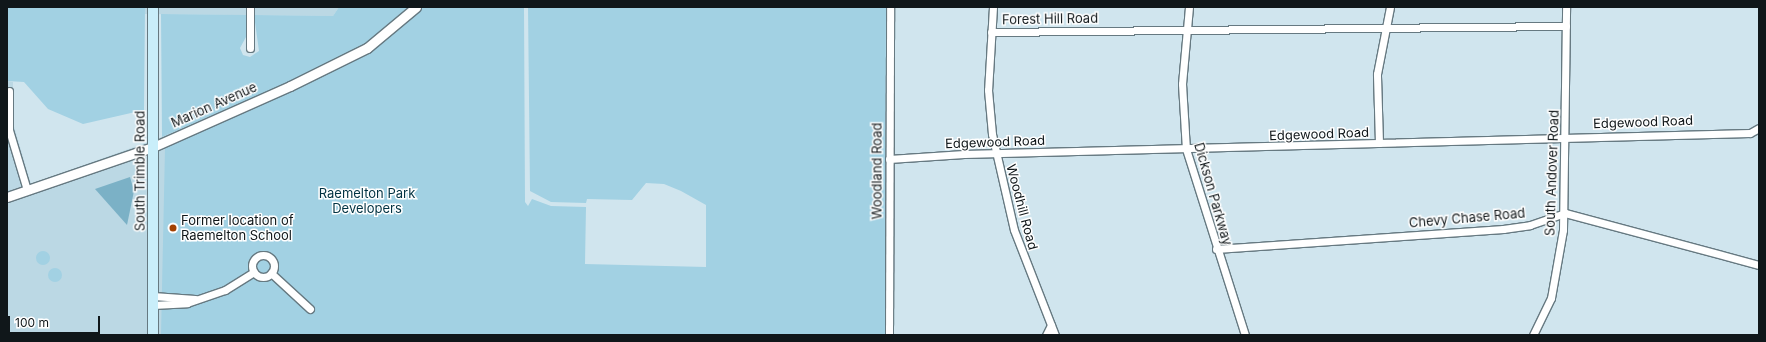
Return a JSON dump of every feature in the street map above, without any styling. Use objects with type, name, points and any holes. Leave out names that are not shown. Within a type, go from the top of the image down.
[{"type":"main road","name":"South Trimble Road","points":[[153,7],[153,335]]},
{"type":"street","points":[[250,7],[250,48]]},
{"type":"street","name":"Marion Avenue","points":[[7,197],[153,147],[357,54],[386,36],[416,7]]},
{"type":"street","name":"Woodland Road","points":[[889,335],[890,7]]},
{"type":"street","name":"Woodhill Road","points":[[993,7],[988,98],[996,154],[1020,249],[1055,335]]},
{"type":"street","name":"Dickson Parkway","points":[[1189,7],[1185,30],[1182,84],[1186,149],[1244,335]]},
{"type":"street","points":[[1378,143],[1377,74],[1385,26],[1390,7]]},
{"type":"street","name":"South Andover Road","points":[[1533,335],[1547,308],[1555,283],[1565,213],[1566,7]]},
{"type":"street","name":"Forest Hill Road","points":[[991,32],[1385,26],[1566,26]]},
{"type":"street","points":[[9,91],[10,134],[27,190]]},
{"type":"street","name":"Edgewood Road","points":[[1750,133],[1759,128]]},
{"type":"street","name":"Edgewood Road","points":[[889,159],[996,154],[1566,136],[1750,133],[1759,136]]},
{"type":"street","points":[[1565,213],[1759,265]]},
{"type":"street","name":"Chevy Chase Road","points":[[1216,249],[1503,229],[1530,225],[1565,213]]},
{"type":"street","points":[[264,255],[274,264],[271,273],[262,277],[254,272],[253,262],[264,255]]},
{"type":"street","points":[[153,301],[195,299],[225,290],[254,272]]},
{"type":"street","points":[[271,273],[310,309]]},
{"type":"street","points":[[1046,335],[1051,325]]},
{"type":"shaded area","points":[[145,7],[339,7],[333,16],[145,14]]},
{"type":"shaded area","points":[[7,81],[13,82],[13,123],[31,184],[162,137],[283,85],[358,335],[7,335]]},
{"type":"shaded area","points":[[130,177],[134,191],[127,225],[95,189]]},
{"type":"green space","points":[[7,7],[145,7],[144,110],[83,124],[48,109],[24,82],[7,81]]},
{"type":"green space","points":[[339,7],[412,7],[371,43],[283,85],[162,137],[161,14],[246,15],[246,37],[240,48],[243,55],[250,57],[259,51],[254,15],[333,16]]},
{"type":"green space","name":"Raemelton Park Developers","points":[[420,7],[524,7],[525,202],[528,206],[532,199],[551,206],[586,207],[585,264],[706,267],[706,205],[681,191],[664,184],[646,183],[632,200],[587,199],[586,203],[551,202],[530,191],[528,7],[886,7],[885,335],[161,335],[165,148],[373,49]]},
{"type":"green space","points":[[40,251],[46,251],[50,255],[50,261],[46,265],[40,265],[36,261],[36,255]]},
{"type":"green space","points":[[52,268],[58,268],[62,272],[62,278],[58,282],[52,282],[48,278],[48,272]]},
{"type":"place","name":"Former location of Raemelton School","points":[[173,228]]}]
